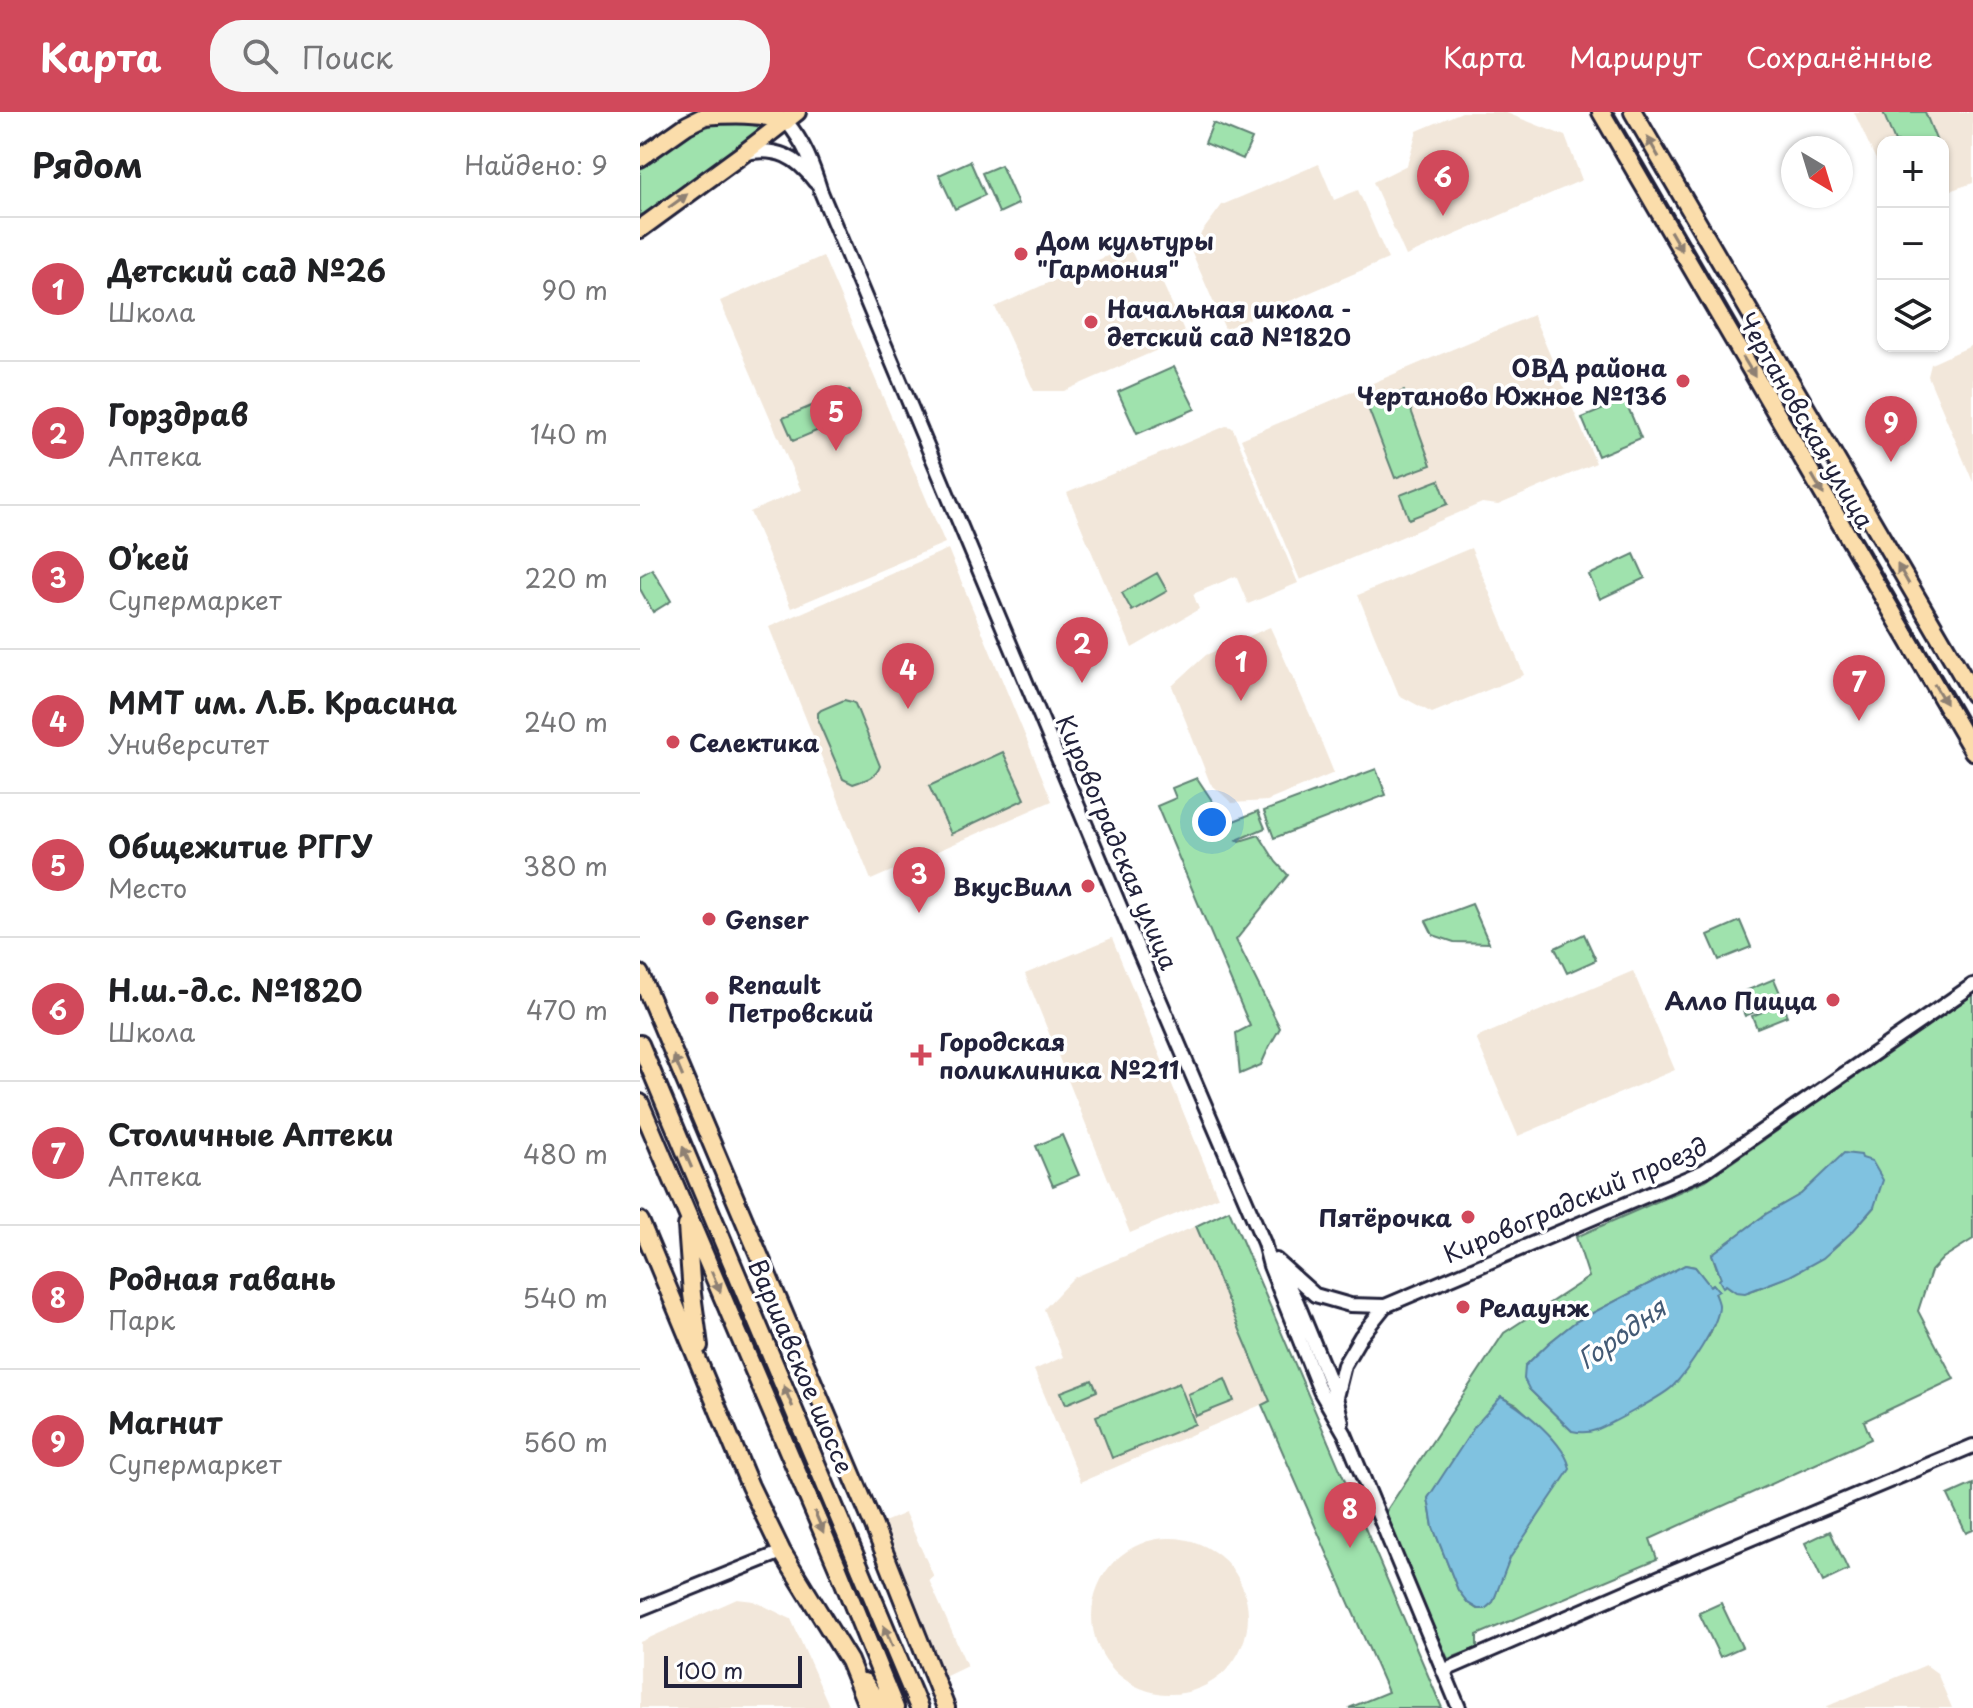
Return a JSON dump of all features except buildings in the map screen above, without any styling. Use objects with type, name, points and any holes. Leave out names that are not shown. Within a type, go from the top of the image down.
[{"type":"main road","name":"Чертановская улица","points":[[1601,112],[1973,751]]},
{"type":"main road","name":"Чертановская улица","points":[[1633,112],[1973,694]]},
{"type":"main road","points":[[640,158],[708,114],[791,116]]},
{"type":"main road","points":[[640,229],[791,116]]},
{"type":"main road","points":[[1647,192],[1650,185],[1659,179],[1668,178],[1673,182]]},
{"type":"main road","points":[[640,974],[873,1524],[946,1708]]},
{"type":"main road","name":"Варшавское шоссе","points":[[640,1044],[919,1708]]},
{"type":"main road","name":"Варшавское шоссе","points":[[640,1103],[895,1708]]},
{"type":"main road","points":[[686,1211],[692,1294],[703,1371]]},
{"type":"main road","points":[[640,1221],[750,1486],[782,1552],[849,1661],[882,1708]]},
{"type":"main road","points":[[849,1661],[868,1708]]},
{"type":"street","name":"Кировоградская улица","points":[[791,116],[1129,928],[1264,1243],[1306,1359],[1345,1434],[1459,1708]]},
{"type":"street","name":"Кировоградская улица","points":[[744,153],[760,150],[783,154],[803,168],[821,192]]},
{"type":"street","name":"Кировоградский проезд","points":[[1385,1306],[1704,1171],[1973,985]]},
{"type":"street","name":"Кировоградская улица","points":[[1264,1243],[1297,1302],[1336,1397],[1345,1434]]},
{"type":"street","points":[[1276,1260],[1315,1295],[1350,1305],[1385,1306]]},
{"type":"street","points":[[1289,1313],[1297,1302],[1315,1295]]},
{"type":"street","points":[[1350,1305],[1364,1323],[1361,1336]]},
{"type":"street","points":[[1336,1397],[1344,1365],[1361,1336],[1385,1306]]},
{"type":"street","points":[[1306,1359],[1323,1367],[1344,1365]]},
{"type":"street","points":[[1443,1671],[1973,1446]]},
{"type":"street","points":[[640,1609],[782,1552]]},
{"type":"shaded area","points":[[1462,112],[1504,112],[1565,136],[1582,180],[1406,256],[1373,182],[1407,165],[1417,131]]},
{"type":"shaded area","points":[[1854,112],[1973,112],[1973,183],[1949,191],[1949,136],[1877,136],[1877,162]]},
{"type":"shaded area","points":[[1319,164],[1334,200],[1358,190],[1388,259],[1225,329],[1190,248],[1222,205]]},
{"type":"shaded area","name":"Начальная школа - детский сад №1820","points":[[1129,246],[1143,277],[1157,271],[1187,337],[1064,391],[1034,391],[995,307]]},
{"type":"shaded area","points":[[823,256],[945,543],[791,608],[750,512],[801,490],[720,301]]},
{"type":"shaded area","points":[[1533,315],[1596,463],[1498,505],[1482,503],[1300,580],[1241,439]]},
{"type":"shaded area","points":[[1973,345],[1973,482],[1928,376],[1931,364]]},
{"type":"shaded area","points":[[1226,426],[1233,429],[1298,583],[1248,604],[1236,576],[1193,594],[1199,609],[1132,648],[1067,493]]},
{"type":"shaded area","points":[[1471,548],[1524,675],[1432,713],[1399,695],[1358,595]]},
{"type":"shaded area","points":[[948,549],[1052,801],[871,880],[769,627]]},
{"type":"shaded area","points":[[1270,627],[1334,773],[1267,801],[1232,803],[1210,783],[1172,686],[1206,655]]},
{"type":"shaded area","points":[[1112,938],[1218,1197],[1130,1233],[1025,974]]},
{"type":"shaded area","points":[[1633,971],[1675,1070],[1518,1136],[1476,1038]]},
{"type":"shaded area","points":[[1196,1226],[1270,1401],[1081,1482],[1034,1370],[1063,1357],[1044,1309],[1073,1278]]},
{"type":"shaded area","points":[[905,1513],[934,1577],[929,1580],[967,1666],[942,1678],[882,1523]]},
{"type":"shaded area","points":[[1170,1538],[1200,1544],[1225,1561],[1242,1586],[1248,1616],[1242,1646],[1225,1671],[1200,1688],[1170,1694],[1140,1688],[1115,1671],[1098,1646],[1092,1616],[1098,1586],[1115,1561],[1140,1544]]},
{"type":"shaded area","points":[[737,1599],[754,1601],[791,1619],[830,1708],[640,1708],[640,1642]]},
{"type":"shaded area","points":[[1926,1665],[1937,1673],[1952,1708],[1823,1708]]},
{"type":"green space","points":[[1883,112],[1925,112],[1935,136],[1893,136]]},
{"type":"green space","points":[[723,122],[768,129],[651,212],[640,215],[640,169],[688,135]]},
{"type":"green space","points":[[1213,123],[1252,139],[1243,159],[1205,143]]},
{"type":"green space","points":[[970,161],[985,195],[955,209],[939,175]]},
{"type":"green space","points":[[1001,165],[1018,204],[999,213],[982,173]]},
{"type":"green space","points":[[1174,367],[1195,409],[1137,434],[1118,392]]},
{"type":"green space","points":[[849,390],[859,413],[793,441],[783,418]]},
{"type":"green space","points":[[1404,391],[1431,465],[1395,478],[1367,405]]},
{"type":"green space","points":[[1625,400],[1641,438],[1598,456],[1582,418]]},
{"type":"green space","points":[[1439,480],[1448,504],[1409,519],[1400,495]]},
{"type":"green space","points":[[1634,554],[1645,578],[1600,599],[1589,575]]},
{"type":"green space","points":[[652,569],[671,601],[653,612],[640,589],[640,576]]},
{"type":"green space","points":[[1157,573],[1167,591],[1132,611],[1122,593]]},
{"type":"green space","points":[[844,700],[855,704],[880,766],[873,776],[853,784],[843,779],[818,721],[821,710]]},
{"type":"green space","points":[[1003,752],[1025,799],[951,834],[929,786]]},
{"type":"green space","points":[[1376,769],[1386,795],[1274,838],[1264,811]]},
{"type":"green space","points":[[1197,778],[1229,823],[1258,811],[1265,828],[1237,840],[1259,835],[1288,875],[1236,940],[1280,1028],[1261,1065],[1240,1074],[1236,1033],[1250,1026],[1157,806],[1176,798],[1172,788]]},
{"type":"green space","points":[[1472,904],[1489,943],[1454,942],[1433,935],[1426,921]]},
{"type":"green space","points":[[1740,921],[1751,947],[1719,960],[1708,935]]},
{"type":"green space","points":[[1584,934],[1596,960],[1567,973],[1555,948]]},
{"type":"green space","points":[[1774,979],[1783,1000],[1745,1016],[1736,995]]},
{"type":"green space","points":[[1973,995],[1973,1239],[1943,1258],[1931,1271],[1918,1311],[1954,1379],[1864,1421],[1871,1439],[1650,1539],[1657,1559],[1477,1635],[1477,1648],[1448,1659],[1383,1516],[1504,1333],[1589,1277],[1576,1237],[1706,1180]],"holes":[[[1821,1176],[1874,1207],[1837,1245],[1797,1271],[1749,1291],[1738,1291],[1725,1284],[1712,1254],[1766,1214],[1801,1194]],[[1685,1265],[1695,1267],[1710,1286],[1713,1284],[1718,1290],[1715,1293],[1717,1315],[1709,1336],[1572,1431],[1529,1389],[1525,1366],[1575,1322]],[[1501,1397],[1517,1405],[1553,1439],[1537,1517],[1509,1558],[1493,1602],[1485,1609],[1477,1609],[1468,1603],[1458,1590],[1433,1527],[1428,1498]]]},
{"type":"green space","points":[[1782,1004],[1787,1016],[1757,1028],[1752,1016]]},
{"type":"green space","points":[[1062,1135],[1079,1175],[1053,1186],[1036,1146]]},
{"type":"green space","points":[[1229,1210],[1442,1708],[1349,1708],[1388,1692],[1262,1405],[1270,1401],[1196,1226]]},
{"type":"green space","points":[[1225,1379],[1234,1401],[1196,1416],[1188,1394]]},
{"type":"green space","points":[[1092,1380],[1097,1391],[1066,1404],[1061,1392]]},
{"type":"green space","points":[[1179,1383],[1195,1424],[1112,1458],[1096,1416]]},
{"type":"green space","points":[[1973,1484],[1973,1530],[1966,1533],[1948,1495]]},
{"type":"green space","points":[[1830,1531],[1848,1570],[1823,1582],[1805,1543]]},
{"type":"green space","points":[[1721,1603],[1742,1647],[1720,1657],[1699,1613]]},
{"type":"water","points":[[1844,1153],[1861,1155],[1872,1161],[1883,1180],[1874,1207],[1853,1231],[1823,1258],[1790,1276],[1745,1293],[1736,1292],[1726,1285],[1723,1287],[1712,1254],[1766,1214],[1801,1194]]},
{"type":"water","name":"Городня","points":[[1685,1265],[1695,1267],[1710,1286],[1713,1284],[1719,1291],[1715,1293],[1718,1313],[1694,1360],[1673,1386],[1649,1403],[1596,1430],[1572,1431],[1529,1389],[1524,1379],[1525,1366],[1575,1322]]},
{"type":"water","points":[[1501,1397],[1520,1409],[1552,1438],[1567,1459],[1570,1469],[1510,1558],[1493,1602],[1485,1609],[1478,1609],[1468,1603],[1458,1590],[1433,1527],[1428,1498],[1475,1426]]},
{"type":"tram line","points":[[1614,112],[1973,729]]},
{"type":"place","name":"Н.ш.-д.с. №1820","points":[[1443,216]]},
{"type":"place","name":"Дом культуры \"Гармония\"","points":[[1021,254]]},
{"type":"place","name":"Начальная школа - детский сад №1820","points":[[1091,322]]},
{"type":"place","name":"ОВД района Чертаново Южное №136","points":[[1683,381]]},
{"type":"place","name":"Общежитие РГГУ","points":[[836,451]]},
{"type":"place","name":"Магнит","points":[[1891,462]]},
{"type":"place","name":"Горздрав","points":[[1082,683]]},
{"type":"place","name":"Детский сад №26","points":[[1241,701]]},
{"type":"place","name":"ММТ им. Л.Б. Красина","points":[[908,709]]},
{"type":"place","name":"Столичные Аптеки","points":[[1859,721]]},
{"type":"place","name":"Селектика","points":[[673,742]]},
{"type":"place","name":"ВкусВилл","points":[[1088,886]]},
{"type":"place","name":"О’кей","points":[[919,913]]},
{"type":"place","name":"Genser","points":[[709,919]]},
{"type":"place","name":"Renault Петровский","points":[[712,998]]},
{"type":"place","name":"Алло Пицца","points":[[1833,1000]]},
{"type":"place","name":"Городская поликлиника №211","points":[[921,1055]]},
{"type":"place","name":"Пятёрочка","points":[[1468,1217]]},
{"type":"place","name":"Релаунж","points":[[1463,1307]]},
{"type":"place","name":"Родная гавань","points":[[1350,1548]]}]
